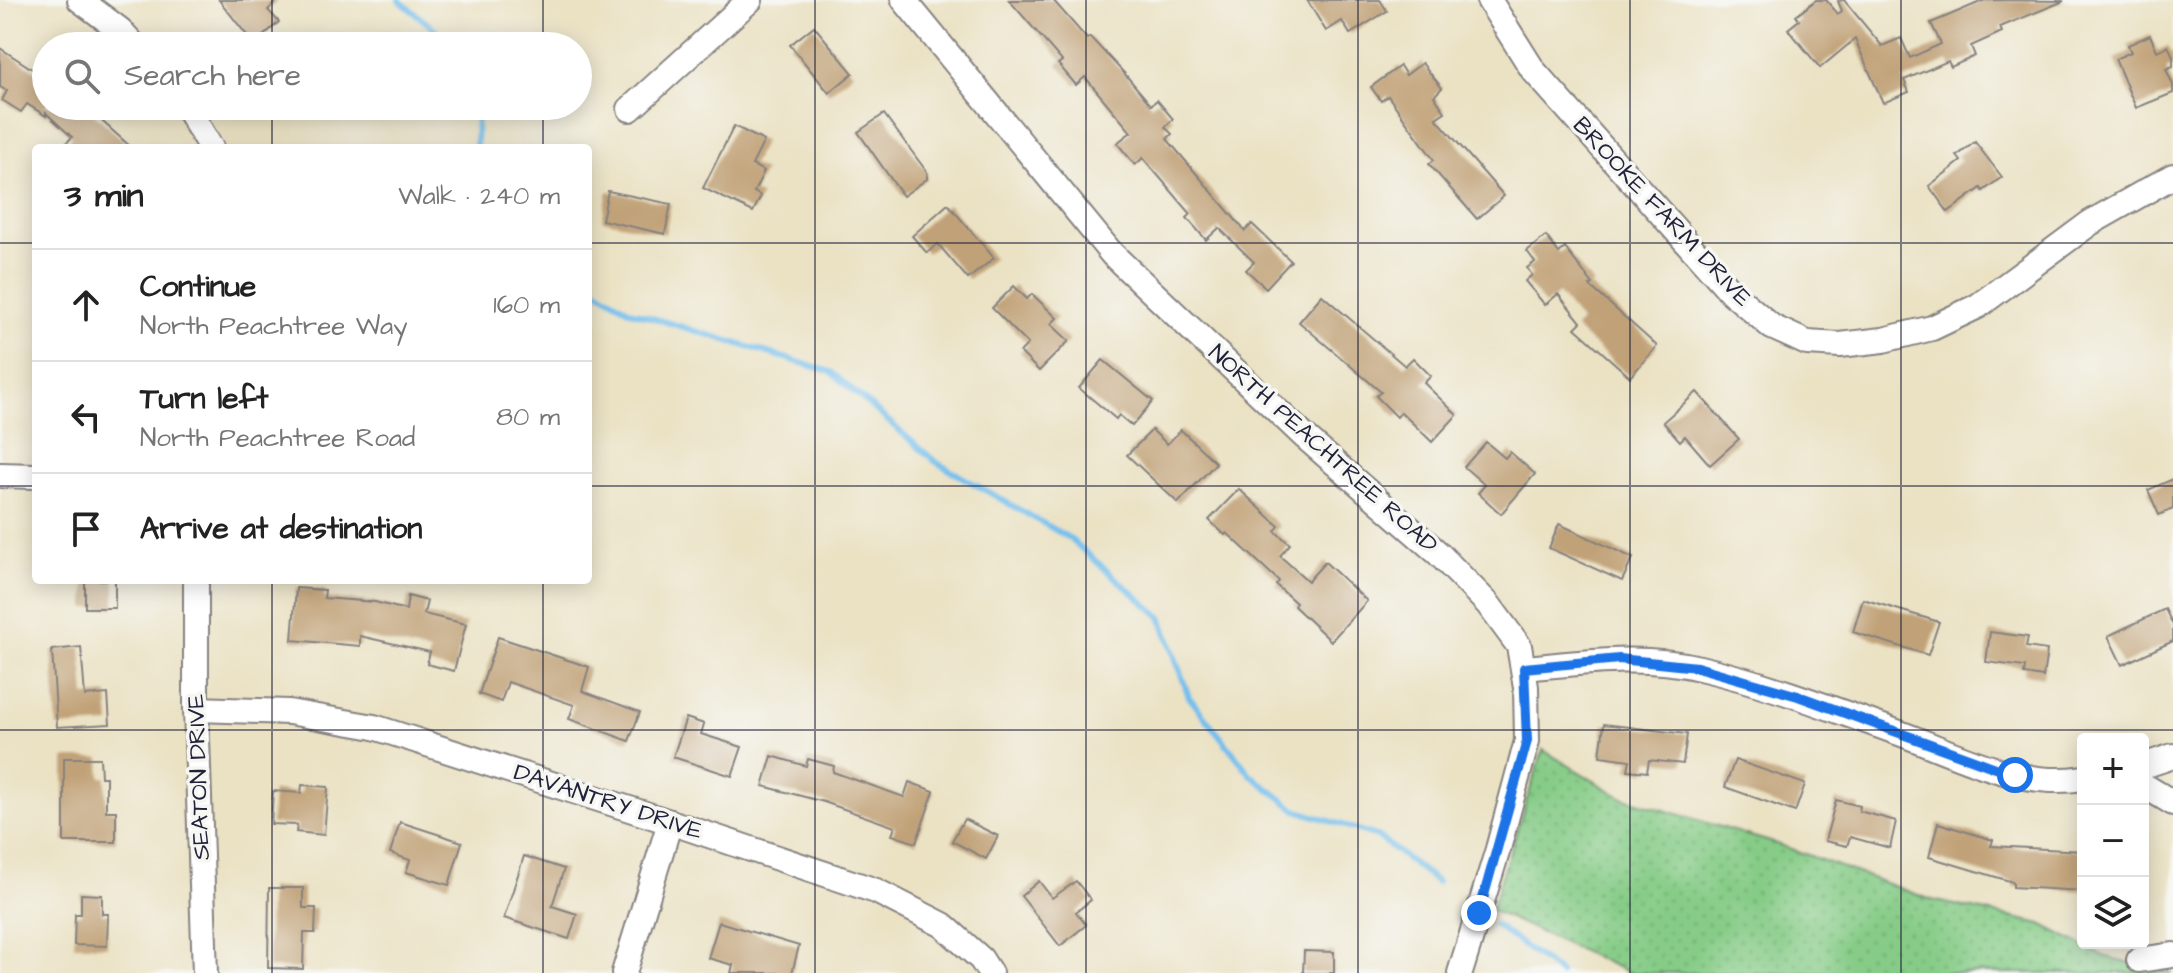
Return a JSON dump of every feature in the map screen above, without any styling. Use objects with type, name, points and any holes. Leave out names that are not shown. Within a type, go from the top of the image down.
[{"type":"street","points":[[80,0],[122,32]]},
{"type":"street","points":[[630,109],[750,0]]},
{"type":"street","name":"NORTH PEACHTREE ROAD","points":[[904,0],[1112,254],[1305,437],[1439,554],[1488,604],[1519,646],[1524,668],[1527,741],[1460,973]]},
{"type":"street","name":"BROOKE FARM DRIVE","points":[[1489,0],[1533,70],[1731,292],[1772,327],[1807,343],[1840,345],[1883,340],[1932,328],[1978,306],[2090,223],[2173,176]]},
{"type":"street","points":[[194,120],[209,144]]},
{"type":"street","points":[[2,475],[32,476]]},
{"type":"street","name":"SEATON DRIVE","points":[[196,584],[196,709],[205,973]]},
{"type":"street","points":[[1524,668],[1619,659],[1697,667],[1798,696],[2015,775],[2077,779]]},
{"type":"street","name":"DAVANTRY DRIVE","points":[[196,709],[289,712],[374,727],[670,822],[876,891],[943,925],[981,959],[990,973]]},
{"type":"street","points":[[2149,764],[2173,756]]},
{"type":"street","points":[[2149,789],[2173,803]]},
{"type":"street","points":[[624,973],[670,822]]},
{"type":"street","points":[[2139,960],[2173,955]]},
{"type":"green space","points":[[1543,750],[1621,797],[1777,844],[1932,900],[2041,924],[2077,943],[2077,949],[2089,949],[2103,956],[2173,973],[1630,973],[1491,910]]},
{"type":"building","points":[[219,0],[278,0],[268,10],[279,22],[268,32],[244,32]]},
{"type":"building","points":[[1009,0],[1053,0],[1151,105],[1157,100],[1173,119],[1165,127],[1172,134],[1167,139],[1245,231],[1252,224],[1291,261],[1266,288],[1246,270],[1254,262],[1219,228],[1206,240],[1187,218],[1191,214],[1143,158],[1135,165],[1117,143],[1131,132],[1085,77],[1076,85],[1058,64],[1062,61]]},
{"type":"building","points":[[1307,0],[1380,0],[1387,11],[1350,34],[1342,21],[1326,31]]},
{"type":"building","points":[[1816,0],[1826,0],[1838,14],[1842,11],[1838,1],[1844,0],[1882,46],[1901,38],[1910,58],[1941,44],[1931,23],[1985,0],[2064,1],[2000,27],[2002,32],[1971,46],[1975,56],[1951,67],[1948,61],[1904,80],[1909,92],[1883,103],[1855,39],[1820,68],[1788,29],[1799,20],[1796,16]]},
{"type":"building","points":[[814,26],[853,73],[829,93],[790,45]]},
{"type":"building","points":[[2150,35],[2157,51],[2168,46],[2173,56],[2173,66],[2166,69],[2173,93],[2136,108],[2115,59],[2131,52],[2128,45]]},
{"type":"building","points":[[0,48],[32,69],[32,107],[27,104],[21,112],[2,100],[7,91],[0,87]]},
{"type":"building","points":[[1422,63],[1442,88],[1434,96],[1445,112],[1436,118],[1504,196],[1477,219],[1429,164],[1434,160],[1388,96],[1381,101],[1371,87],[1400,66],[1406,75]]},
{"type":"building","points":[[884,114],[927,172],[927,179],[903,196],[858,132]]},
{"type":"building","points":[[54,120],[101,120],[128,144],[66,144],[72,137]]},
{"type":"building","points":[[734,126],[764,141],[752,165],[764,171],[754,192],[761,196],[753,212],[703,188]]},
{"type":"building","points":[[1975,142],[2002,177],[1948,212],[1929,186],[1961,161],[1957,156]]},
{"type":"building","points":[[608,191],[671,204],[665,234],[602,220]]},
{"type":"building","points":[[948,204],[994,258],[968,279],[938,244],[927,253],[912,236]]},
{"type":"building","points":[[1546,236],[1559,253],[1565,248],[1593,284],[1590,286],[1657,346],[1630,377],[1575,328],[1581,322],[1558,294],[1545,305],[1525,281],[1532,275],[1527,268],[1535,262],[1527,251]]},
{"type":"building","points":[[1014,286],[1027,299],[1032,294],[1057,318],[1051,324],[1069,341],[1039,371],[1020,352],[1028,344],[992,308]]},
{"type":"building","points":[[1322,295],[1405,366],[1413,358],[1431,376],[1424,383],[1457,415],[1432,442],[1401,412],[1397,417],[1376,396],[1381,392],[1299,322]]},
{"type":"building","points":[[1103,360],[1153,401],[1132,426],[1119,415],[1116,419],[1079,388]]},
{"type":"building","points":[[1697,392],[1739,439],[1710,465],[1685,436],[1680,441],[1663,422]]},
{"type":"building","points":[[1152,430],[1167,444],[1181,430],[1216,463],[1178,503],[1127,455]]},
{"type":"building","points":[[1486,442],[1505,458],[1510,452],[1535,474],[1501,514],[1478,493],[1485,485],[1464,467]]},
{"type":"building","points":[[2173,479],[2173,509],[2159,515],[2148,490]]},
{"type":"building","points":[[1239,489],[1279,526],[1275,531],[1290,544],[1280,556],[1308,581],[1325,562],[1367,601],[1331,641],[1294,606],[1296,603],[1276,585],[1279,581],[1209,520]]},
{"type":"building","points":[[1559,524],[1633,558],[1622,581],[1549,548]]},
{"type":"building","points":[[85,584],[115,584],[115,608],[85,608]]},
{"type":"building","points":[[296,588],[325,590],[324,598],[375,602],[406,610],[408,596],[427,601],[424,614],[466,624],[454,671],[427,664],[430,652],[360,636],[360,646],[292,640]]},
{"type":"building","points":[[1863,599],[1939,622],[1928,655],[1853,632]]},
{"type":"building","points":[[2165,609],[2173,625],[2173,641],[2122,665],[2108,636]]},
{"type":"building","points":[[1990,632],[2028,637],[2026,647],[2047,650],[2043,677],[2024,674],[2025,667],[1986,662]]},
{"type":"building","points":[[498,637],[589,667],[582,691],[640,712],[629,741],[569,719],[574,705],[508,682],[501,702],[479,694]]},
{"type":"building","points":[[81,647],[85,696],[108,694],[110,724],[57,727],[52,650]]},
{"type":"building","points":[[686,718],[704,724],[701,734],[742,747],[732,776],[673,757]]},
{"type":"building","points":[[1604,724],[1687,734],[1683,764],[1649,760],[1647,772],[1628,770],[1630,760],[1600,756]]},
{"type":"building","points":[[772,756],[806,766],[808,759],[834,766],[833,772],[904,797],[909,782],[934,791],[916,843],[892,835],[895,827],[824,802],[763,786]]},
{"type":"building","points":[[64,758],[100,758],[101,777],[106,777],[106,811],[116,811],[116,842],[64,842]]},
{"type":"building","points":[[1735,760],[1805,784],[1795,812],[1725,787]]},
{"type":"building","points":[[302,785],[328,787],[324,835],[296,832],[297,825],[271,824],[273,791],[301,793]]},
{"type":"building","points":[[1836,800],[1860,806],[1859,811],[1896,821],[1890,848],[1850,837],[1847,846],[1825,841]]},
{"type":"building","points":[[964,819],[998,836],[986,859],[952,841]]},
{"type":"building","points":[[400,822],[462,842],[449,885],[406,872],[410,860],[390,853]]},
{"type":"building","points":[[1938,823],[1993,840],[1991,846],[2077,851],[2077,891],[2013,887],[2013,882],[1929,857]]},
{"type":"building","points":[[524,856],[564,869],[552,906],[577,914],[569,939],[504,918]]},
{"type":"building","points":[[1039,881],[1052,898],[1076,881],[1091,900],[1076,912],[1086,925],[1060,946],[1021,896]]},
{"type":"building","points":[[269,888],[303,888],[303,908],[316,908],[315,933],[304,933],[303,969],[268,968]]},
{"type":"building","points":[[81,894],[102,895],[102,914],[108,914],[107,946],[74,945],[75,914],[81,914]]},
{"type":"building","points":[[719,922],[799,946],[792,973],[731,973],[733,965],[708,958]]},
{"type":"building","points":[[1304,951],[1334,952],[1334,973],[1303,973]]},
{"type":"waterway","points":[[399,0],[438,32]]},
{"type":"waterway","points":[[476,144],[477,120]]},
{"type":"waterway","points":[[592,287],[630,311],[831,372],[936,462],[1069,538],[1161,617],[1189,697],[1251,775],[1296,810],[1377,836],[1437,882]]},
{"type":"waterway","points":[[1495,925],[1560,973]]},
{"type":"route","points":[[1479,913],[1527,741],[1524,668],[1619,659],[1697,667],[1798,696],[2015,775]]}]
